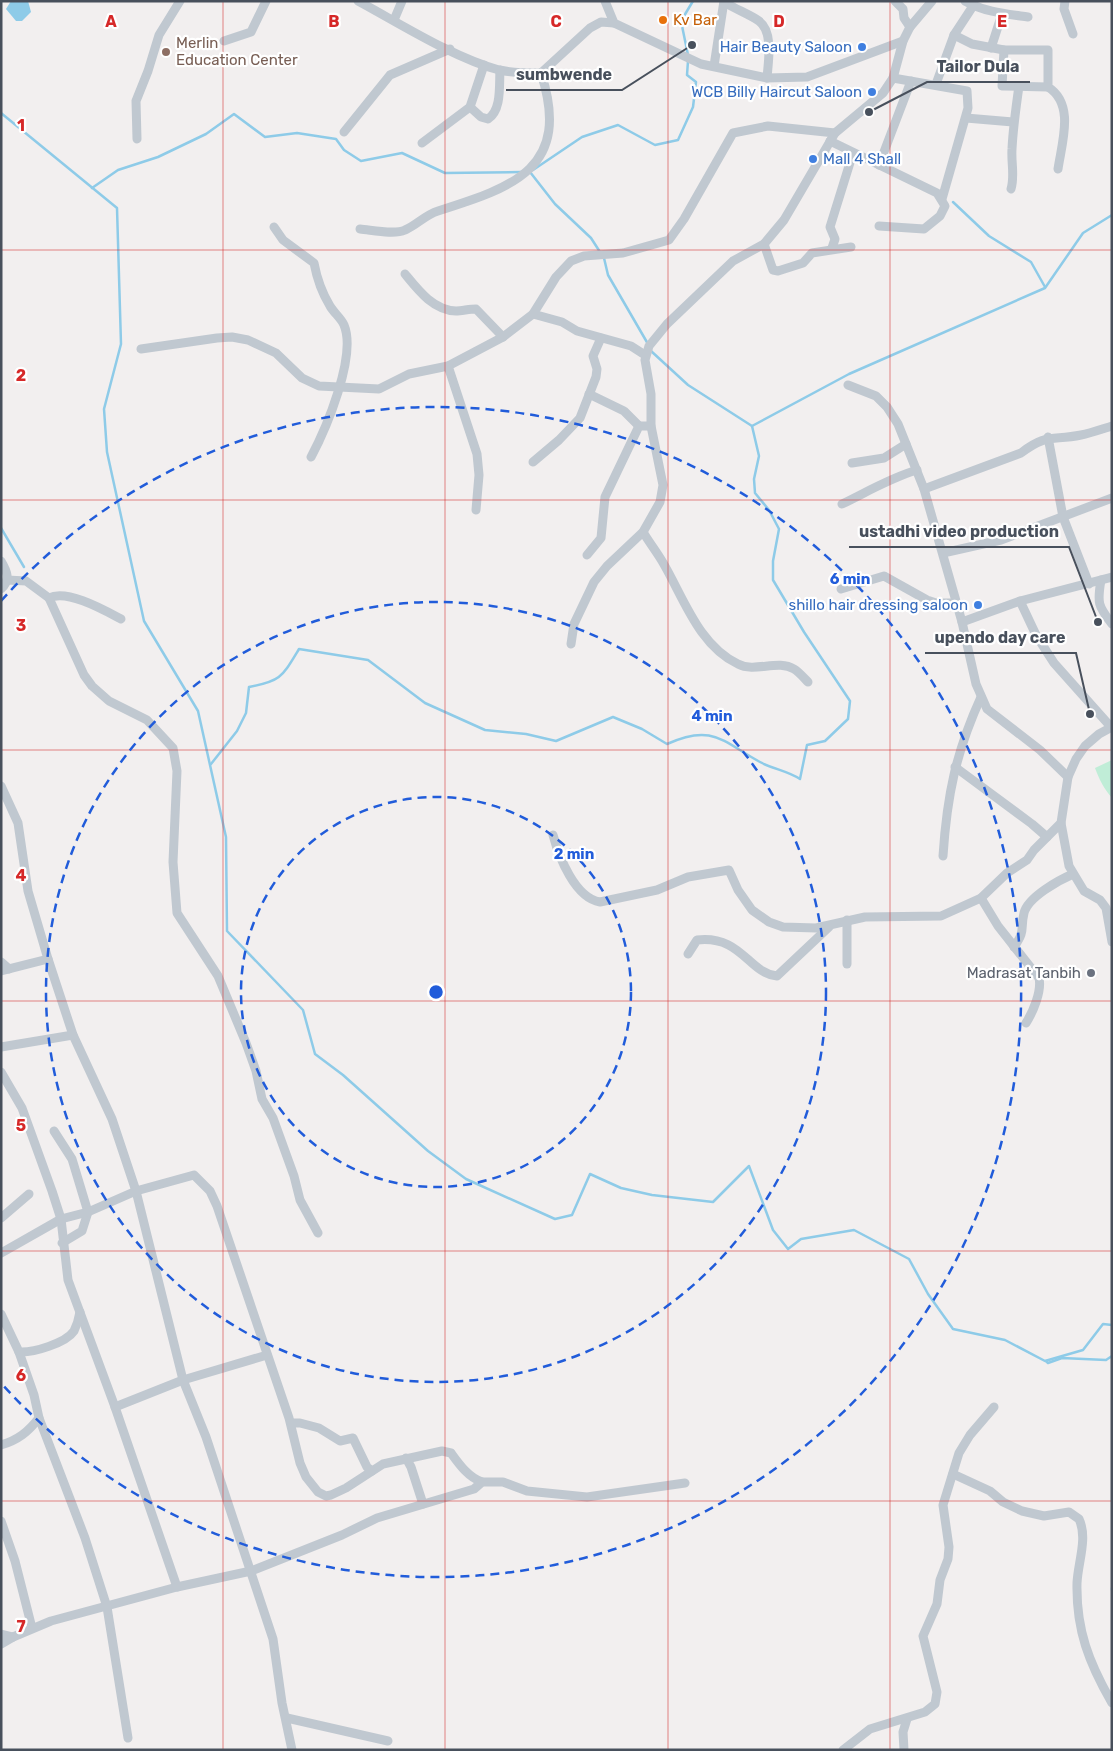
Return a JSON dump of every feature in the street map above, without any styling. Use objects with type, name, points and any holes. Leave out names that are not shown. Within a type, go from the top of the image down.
[{"type":"street","points":[[137,139],[136,101],[159,35],[180,1]]},
{"type":"street","points":[[224,41],[251,32],[266,1]]},
{"type":"street","points":[[358,1],[450,49],[484,65],[500,70],[541,72],[590,28],[601,22],[614,23],[688,58],[767,78],[808,77],[903,41]]},
{"type":"street","points":[[394,20],[402,1]]},
{"type":"street","points":[[605,1],[614,23]]},
{"type":"street","points":[[895,1],[903,9],[904,18],[910,27]]},
{"type":"street","points":[[571,644],[574,624],[594,582],[607,566],[642,532],[655,514],[663,485],[651,426],[651,394],[645,355],[649,346],[667,324],[733,260],[764,244],[784,220],[835,133],[883,93],[893,78],[903,41],[910,27],[932,1]]},
{"type":"street","points":[[991,48],[998,12],[996,1]]},
{"type":"street","points":[[1064,1],[1064,9],[1073,34]]},
{"type":"street","points":[[714,66],[724,2],[761,22],[765,29],[768,55],[767,78]]},
{"type":"street","points":[[936,84],[954,35],[969,4],[998,12],[1028,17]]},
{"type":"street","points":[[954,35],[972,44],[991,48],[1004,50],[1048,50],[1048,87]]},
{"type":"street","points":[[344,132],[390,75],[450,49]]},
{"type":"street","points":[[1004,50],[1002,86],[1048,87],[1060,96],[1064,106],[1064,129],[1058,169]]},
{"type":"street","points":[[422,143],[470,107],[484,65]]},
{"type":"street","points":[[470,107],[481,117],[488,119],[492,117],[497,106],[500,70]]},
{"type":"street","points":[[360,229],[406,230],[428,214],[485,196],[512,182],[535,166],[544,149],[549,116],[549,99],[541,72]]},
{"type":"street","points":[[893,78],[936,84],[967,91],[969,101],[966,118],[942,199]]},
{"type":"street","points":[[879,165],[911,81]]},
{"type":"street","points":[[1011,189],[1014,181],[1011,158],[1013,122],[1019,86]]},
{"type":"street","points":[[966,118],[1013,122]]},
{"type":"street","points":[[141,350],[151,346],[183,345],[232,337],[248,340],[276,353],[310,383],[320,386],[379,389],[409,374],[448,366],[504,337],[533,314],[556,277],[571,260],[584,256],[631,252],[669,240],[684,219],[733,133],[768,126],[835,133]]},
{"type":"street","points":[[830,141],[937,193],[945,206],[940,216],[924,229],[879,226]]},
{"type":"street","points":[[832,248],[835,238],[830,227],[853,153]]},
{"type":"street","points":[[274,228],[284,240],[314,263],[327,301],[344,326],[346,345],[340,386],[325,431],[311,457]]},
{"type":"street","points":[[764,244],[773,270],[778,272],[804,262],[812,253],[832,248],[851,247]]},
{"type":"street","points":[[405,274],[423,296],[432,302],[450,311],[476,309],[504,337]]},
{"type":"street","points":[[533,314],[562,322],[577,331],[631,346],[645,355]]},
{"type":"street","points":[[533,462],[576,424],[596,376],[597,369],[594,356],[601,338]]},
{"type":"street","points":[[448,366],[477,454],[479,475],[476,510]]},
{"type":"street","points":[[848,385],[876,396],[887,407],[898,424],[924,489],[962,622],[976,684],[987,708],[1040,750],[1068,777]]},
{"type":"street","points":[[589,394],[624,411],[639,426],[651,426]]},
{"type":"street","points":[[587,555],[601,538],[605,497],[639,426]]},
{"type":"street","points":[[924,489],[1021,454],[1034,444],[1048,437],[1081,435],[1112,426]]},
{"type":"street","points":[[1048,437],[1063,517],[1089,584]]},
{"type":"street","points":[[852,463],[884,458],[906,444]]},
{"type":"street","points":[[842,504],[874,489],[889,479],[917,470]]},
{"type":"street","points":[[943,554],[1001,540],[1112,498]]},
{"type":"street","points":[[642,532],[662,560],[706,638],[717,651],[746,667],[787,666],[794,669],[808,682]]},
{"type":"street","points":[[1,561],[7,580]]},
{"type":"street","points":[[841,588],[884,576],[936,604],[956,603]]},
{"type":"street","points":[[962,622],[1020,601],[1112,577]]},
{"type":"street","points":[[1,589],[7,580]]},
{"type":"street","points":[[7,580],[26,582],[49,598],[84,676],[92,686],[122,709],[147,720],[173,748],[177,771],[173,852],[177,912],[218,976],[246,1043],[256,1071],[262,1099],[273,1118],[294,1176],[300,1200],[318,1233]]},
{"type":"street","points":[[1101,580],[1099,594],[1100,610],[1112,624]]},
{"type":"street","points":[[49,598],[65,596],[121,619]]},
{"type":"street","points":[[1020,601],[1036,635],[1054,663],[1111,727],[1085,746],[1068,777],[1062,823],[1065,852],[1073,874],[1084,891],[1100,900],[1106,908],[1112,942]]},
{"type":"street","points":[[943,856],[946,811],[955,767],[963,737],[982,697]]},
{"type":"street","points":[[955,767],[1047,837]]},
{"type":"street","points":[[1,786],[18,823],[28,891],[48,959],[74,1035],[112,1119],[136,1191],[183,1380],[206,1437],[273,1639],[282,1703],[287,1718],[292,1750]]},
{"type":"street","points":[[553,836],[562,863],[572,880],[593,901],[600,902],[657,890],[688,877],[729,870],[738,890],[752,910],[769,922],[783,927],[816,928],[847,920],[896,915],[941,916],[981,898],[1007,873],[1026,860],[1062,823]]},
{"type":"street","points":[[1014,947],[1023,932],[1025,910],[1033,900],[1056,882],[1073,874]]},
{"type":"street","points":[[981,898],[998,926],[1039,978],[1040,984],[1033,1008],[1026,1023]]},
{"type":"street","points":[[847,920],[847,964]]},
{"type":"street","points":[[688,954],[697,940],[726,942],[758,966],[778,976],[829,926]]},
{"type":"street","points":[[1,962],[5,970],[48,959]]},
{"type":"street","points":[[1,1047],[74,1035]]},
{"type":"street","points":[[1,1072],[22,1108],[61,1219],[62,1243],[68,1280],[115,1407],[177,1587]]},
{"type":"street","points":[[54,1131],[72,1159],[88,1212],[82,1231],[62,1243]]},
{"type":"street","points":[[2,1250],[61,1219],[88,1212],[136,1191],[194,1175],[210,1191],[217,1206],[290,1423],[303,1471],[321,1495],[336,1493],[383,1464],[449,1451],[457,1463],[476,1480],[482,1482],[503,1482],[527,1492],[587,1497],[685,1482]]},
{"type":"street","points":[[1,1218],[29,1194]]},
{"type":"street","points":[[19,1352],[34,1351],[68,1336],[74,1331],[80,1311]]},
{"type":"street","points":[[1,1314],[19,1352],[34,1395],[38,1418],[85,1538],[107,1607],[128,1738]]},
{"type":"street","points":[[115,1407],[183,1380],[267,1355]]},
{"type":"street","points":[[843,1750],[870,1729],[908,1719],[930,1708],[937,1698],[934,1676],[923,1636],[937,1604],[940,1580],[948,1559],[949,1547],[943,1509],[959,1452],[970,1435],[994,1407]]},
{"type":"street","points":[[1,1445],[15,1440],[29,1430],[38,1418]]},
{"type":"street","points":[[290,1423],[300,1423],[318,1428],[340,1441],[353,1438],[367,1467],[372,1471]]},
{"type":"street","points":[[406,1458],[411,1467],[423,1504]]},
{"type":"street","points":[[953,1474],[971,1481],[1022,1511],[1044,1516],[1069,1512],[1079,1519],[1083,1530],[1078,1605],[1083,1639],[1095,1674],[1112,1703]]},
{"type":"street","points":[[1,1644],[32,1628],[177,1587],[251,1571],[342,1535],[377,1518],[474,1489],[482,1482]]},
{"type":"street","points":[[1,1521],[15,1562],[32,1628]]},
{"type":"street","points":[[1,1634],[12,1637]]},
{"type":"street","points":[[287,1718],[388,1740]]},
{"type":"street","points":[[904,1750],[903,1732],[908,1719]]},
{"type":"green space","points":[[1112,760],[1112,798],[1102,784],[1095,768]]},
{"type":"water","points":[[11,1],[28,1],[31,12],[22,21],[16,21],[6,9]]},
{"type":"waterway","points":[[688,55],[681,21],[693,1]]},
{"type":"waterway","points":[[533,170],[582,137],[618,125],[655,145],[678,140],[693,107],[696,82],[687,75],[688,61]]},
{"type":"waterway","points":[[1,113],[117,208],[121,344],[104,409],[107,452],[144,621],[198,711],[226,837],[227,931],[303,1010],[315,1054],[343,1075],[428,1151],[466,1179],[555,1219],[572,1215],[590,1174],[621,1188],[652,1195],[713,1202],[749,1166],[773,1230],[788,1249],[801,1239],[854,1230],[909,1259],[928,1294],[953,1329],[1005,1340],[1045,1361],[1083,1350],[1103,1324],[1112,1325]]},
{"type":"waterway","points":[[92,188],[118,170],[158,157],[206,134],[234,114],[265,137],[297,133],[336,139],[344,150],[361,161],[402,153],[445,173],[521,172]]},
{"type":"waterway","points":[[530,172],[555,204],[591,238],[600,252]]},
{"type":"waterway","points":[[953,202],[989,236],[1031,262],[1045,287]]},
{"type":"waterway","points":[[651,351],[688,385],[752,426],[849,374],[1045,288],[1083,233],[1112,215]]},
{"type":"waterway","points":[[604,258],[608,275],[648,344]]},
{"type":"waterway","points":[[211,764],[237,731],[246,713],[249,687],[274,680],[280,676],[289,666],[299,649],[368,660],[425,703],[485,730],[526,734],[556,741],[613,717],[642,729],[667,744],[696,735],[707,735],[717,738],[760,762],[800,779],[807,745],[825,741],[848,719],[850,701],[804,632],[773,580],[773,561],[779,529],[769,510],[755,493],[754,479],[759,456],[752,426]]},
{"type":"waterway","points":[[1,528],[24,567]]},
{"type":"waterway","points":[[1046,1361],[1048,1363],[1062,1358],[1106,1360],[1112,1356]]},
{"type":"place","name":"Kv Bar","points":[[663,20]]},
{"type":"place","name":"sumbwende","points":[[692,45]]},
{"type":"place","name":"Hair Beauty Saloon","points":[[862,47]]},
{"type":"place","name":"Merlin Education Center","points":[[166,52]]},
{"type":"place","name":"WCB Billy Haircut Saloon","points":[[872,92]]},
{"type":"place","name":"Tailor Dula","points":[[869,112]]},
{"type":"place","name":"Mall 4 Shall","points":[[813,159]]},
{"type":"place","name":"shillo hair dressing saloon","points":[[978,605]]},
{"type":"place","name":"ustadhi video production","points":[[1098,622]]},
{"type":"place","name":"upendo day care","points":[[1090,714]]},
{"type":"place","name":"Madrasat Tanbih","points":[[1091,973]]}]
